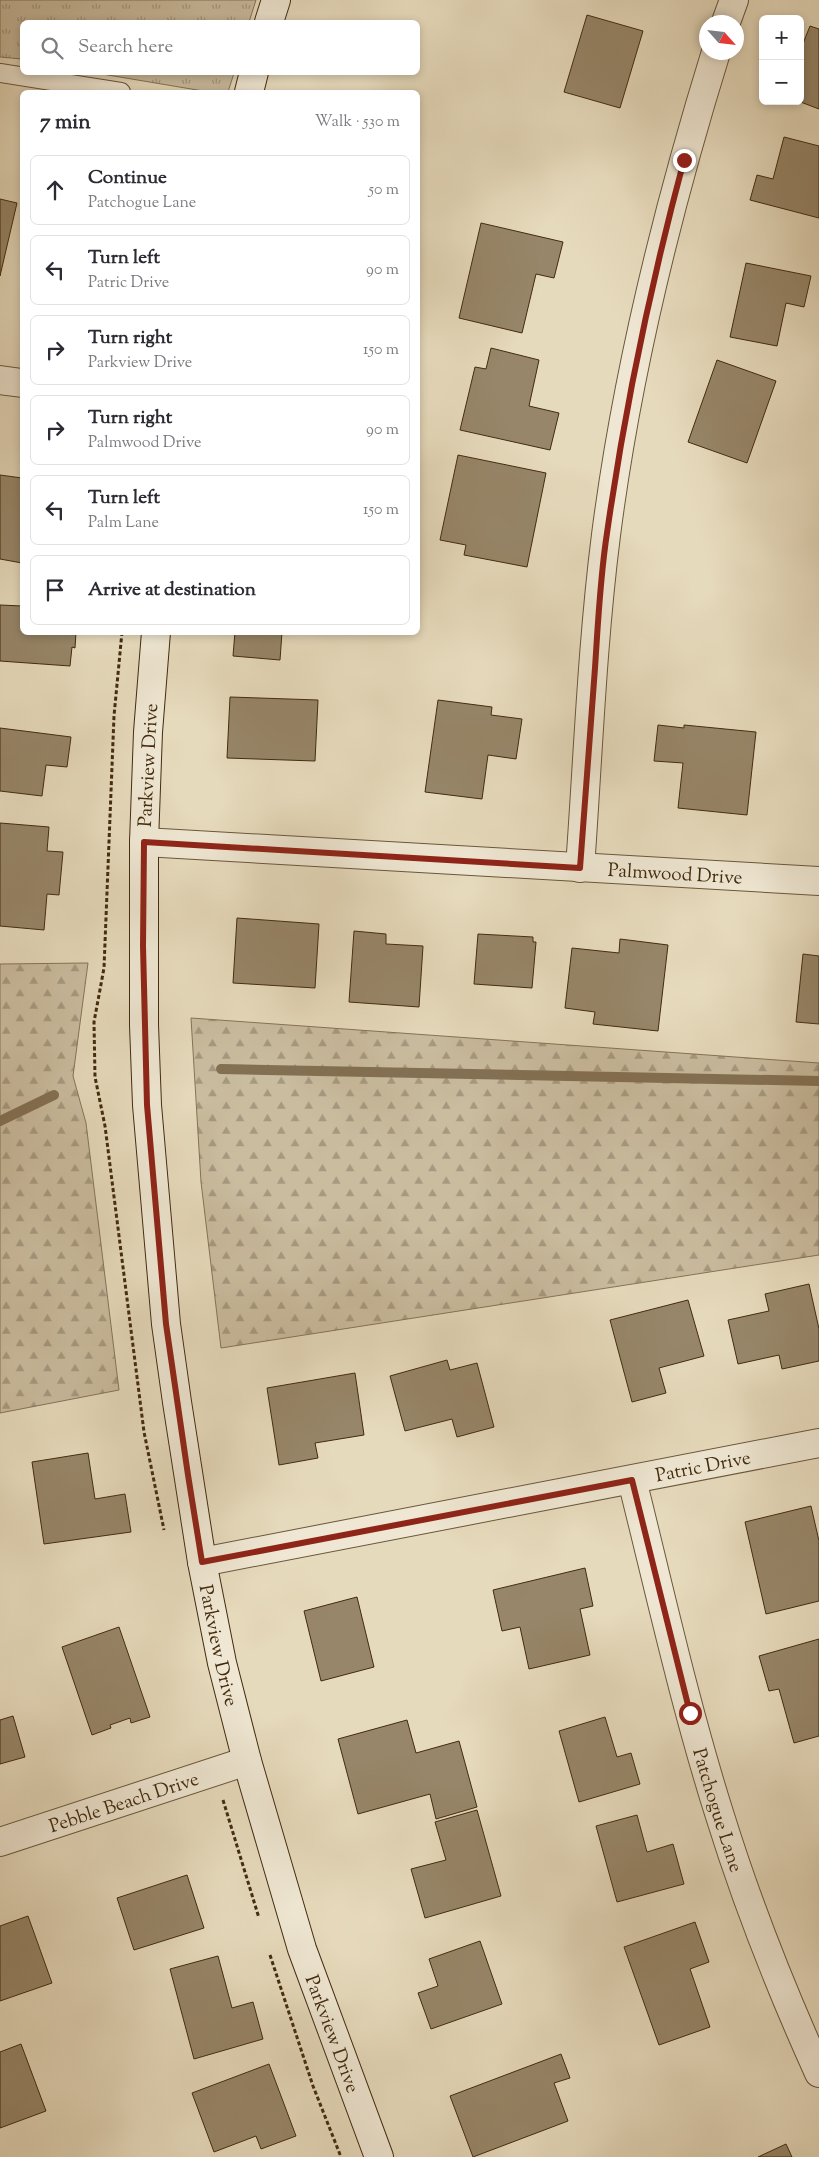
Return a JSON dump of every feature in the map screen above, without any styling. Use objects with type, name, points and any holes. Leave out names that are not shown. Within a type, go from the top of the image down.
[{"type":"street","points":[[270,20],[276,0]]},
{"type":"street","points":[[729,15],[734,0]]},
{"type":"street","points":[[580,868],[600,590],[606,534],[661,248],[684,160],[714,60]]},
{"type":"street","points":[[250,90],[253,75]]},
{"type":"street","points":[[0,380],[20,383]]},
{"type":"street","name":"Parkview Drive","points":[[156,635],[148,732],[144,842],[143,995],[147,1105],[166,1324],[188,1475],[202,1562],[222,1664],[247,1761],[302,1949],[379,2157]]},
{"type":"street","name":"Palmwood Drive","points":[[144,842],[819,881]]},
{"type":"street","name":"Patric Drive","points":[[202,1562],[819,1443]]},
{"type":"street","name":"Patchogue Lane","points":[[632,1480],[690,1713],[720,1816],[758,1928],[819,2072]]},
{"type":"street","name":"Pebble Beach Drive","points":[[0,1842],[247,1761]]},
{"type":"lane","points":[[0,72],[109,90]]},
{"type":"green space","points":[[0,0],[256,0],[250,20],[20,20],[20,59],[0,57]]},
{"type":"green space","points":[[108,75],[233,75],[229,90],[197,90]]},
{"type":"green space","points":[[88,963],[73,1076],[86,1123],[119,1390],[0,1413],[0,964]]},
{"type":"green space","points":[[191,1018],[819,1063],[819,1255],[221,1348],[201,1182]]},
{"type":"building","points":[[587,15],[643,31],[620,108],[564,92]]},
{"type":"building","points":[[810,26],[819,29],[819,109],[804,103],[804,41]]},
{"type":"building","points":[[784,137],[819,146],[819,218],[750,200],[757,175],[773,179]]},
{"type":"building","points":[[0,199],[17,203],[0,276]]},
{"type":"building","points":[[481,223],[563,242],[554,278],[536,274],[522,333],[459,318]]},
{"type":"building","points":[[746,263],[811,276],[804,307],[786,303],[777,346],[730,337]]},
{"type":"building","points":[[491,348],[539,360],[529,406],[559,413],[550,450],[460,430],[475,367],[486,369]]},
{"type":"building","points":[[717,360],[776,381],[747,463],[688,442]]},
{"type":"building","points":[[458,455],[546,473],[527,567],[464,555],[466,545],[440,540]]},
{"type":"building","points":[[0,475],[20,478],[20,563],[0,559]]},
{"type":"building","points":[[0,605],[20,606],[20,635],[76,635],[75,648],[72,647],[70,666],[0,661]]},
{"type":"building","points":[[235,635],[282,635],[280,660],[233,656]]},
{"type":"building","points":[[230,697],[318,700],[315,761],[227,758]]},
{"type":"building","points":[[438,700],[492,707],[491,715],[522,719],[516,759],[488,755],[482,799],[425,792]]},
{"type":"building","points":[[658,725],[684,728],[684,725],[756,732],[747,815],[678,808],[683,763],[654,761]]},
{"type":"building","points":[[0,728],[71,737],[67,767],[46,765],[42,796],[0,791]]},
{"type":"building","points":[[0,823],[49,827],[47,851],[63,852],[59,895],[47,894],[44,930],[0,926]]},
{"type":"building","points":[[237,918],[319,924],[315,988],[233,983]]},
{"type":"building","points":[[354,931],[386,934],[386,944],[423,946],[419,1007],[349,1002]]},
{"type":"building","points":[[478,934],[533,937],[533,942],[536,942],[532,988],[474,984]]},
{"type":"building","points":[[620,939],[668,945],[658,1031],[593,1024],[595,1012],[565,1008],[572,948],[619,953]]},
{"type":"building","points":[[803,954],[819,956],[819,1024],[796,1022]]},
{"type":"building","points":[[809,1284],[819,1329],[819,1361],[782,1369],[779,1355],[738,1364],[728,1320],[769,1311],[765,1294]]},
{"type":"building","points":[[688,1300],[704,1356],[659,1368],[666,1393],[632,1402],[610,1320]]},
{"type":"building","points":[[447,1360],[450,1370],[477,1363],[494,1427],[457,1437],[452,1419],[405,1431],[390,1376]]},
{"type":"building","points":[[355,1373],[364,1435],[315,1443],[318,1458],[279,1465],[267,1388]]},
{"type":"building","points":[[88,1453],[95,1499],[125,1494],[131,1532],[44,1544],[32,1462]]},
{"type":"building","points":[[811,1506],[819,1541],[819,1601],[766,1614],[745,1522]]},
{"type":"building","points":[[585,1568],[593,1606],[580,1609],[590,1655],[529,1669],[520,1627],[502,1631],[493,1590]]},
{"type":"building","points":[[357,1597],[374,1667],[321,1681],[304,1611]]},
{"type":"building","points":[[119,1627],[150,1717],[131,1723],[130,1718],[110,1725],[111,1728],[92,1735],[62,1647]]},
{"type":"building","points":[[819,1639],[819,1736],[794,1743],[779,1689],[769,1691],[759,1656]]},
{"type":"building","points":[[13,1716],[25,1757],[0,1764],[0,1720]]},
{"type":"building","points":[[605,1717],[617,1757],[631,1753],[640,1784],[579,1802],[559,1731]]},
{"type":"building","points":[[407,1720],[416,1753],[459,1741],[477,1807],[436,1819],[430,1794],[358,1814],[338,1739]]},
{"type":"building","points":[[477,1810],[501,1896],[425,1918],[411,1869],[446,1860],[435,1822]]},
{"type":"building","points":[[637,1815],[647,1852],[673,1844],[684,1884],[617,1902],[596,1826]]},
{"type":"building","points":[[187,1875],[204,1928],[134,1950],[117,1898]]},
{"type":"building","points":[[28,1916],[52,1983],[0,2001],[0,1926]]},
{"type":"building","points":[[695,1922],[709,1962],[690,1969],[710,2027],[659,2045],[624,1947]]},
{"type":"building","points":[[480,1941],[502,2004],[431,2029],[418,1993],[438,1986],[429,1959]]},
{"type":"building","points":[[218,1956],[232,2008],[253,2002],[263,2039],[194,2059],[170,1969]]},
{"type":"building","points":[[21,2044],[46,2111],[0,2128],[0,2052]]},
{"type":"building","points":[[561,2054],[570,2078],[554,2083],[568,2121],[473,2157],[450,2096]]},
{"type":"building","points":[[269,2064],[296,2136],[261,2149],[256,2136],[214,2152],[192,2093]]},
{"type":"building","points":[[786,2144],[792,2157],[758,2157]]},
{"type":"waterway","points":[[221,1069],[819,1081]]},
{"type":"waterway","points":[[0,1121],[54,1095]]},
{"type":"route","points":[[684,160],[661,248],[631,388],[606,534],[600,590],[580,868],[144,842],[143,946],[147,1105],[166,1324],[202,1562],[632,1480],[690,1713]]}]
